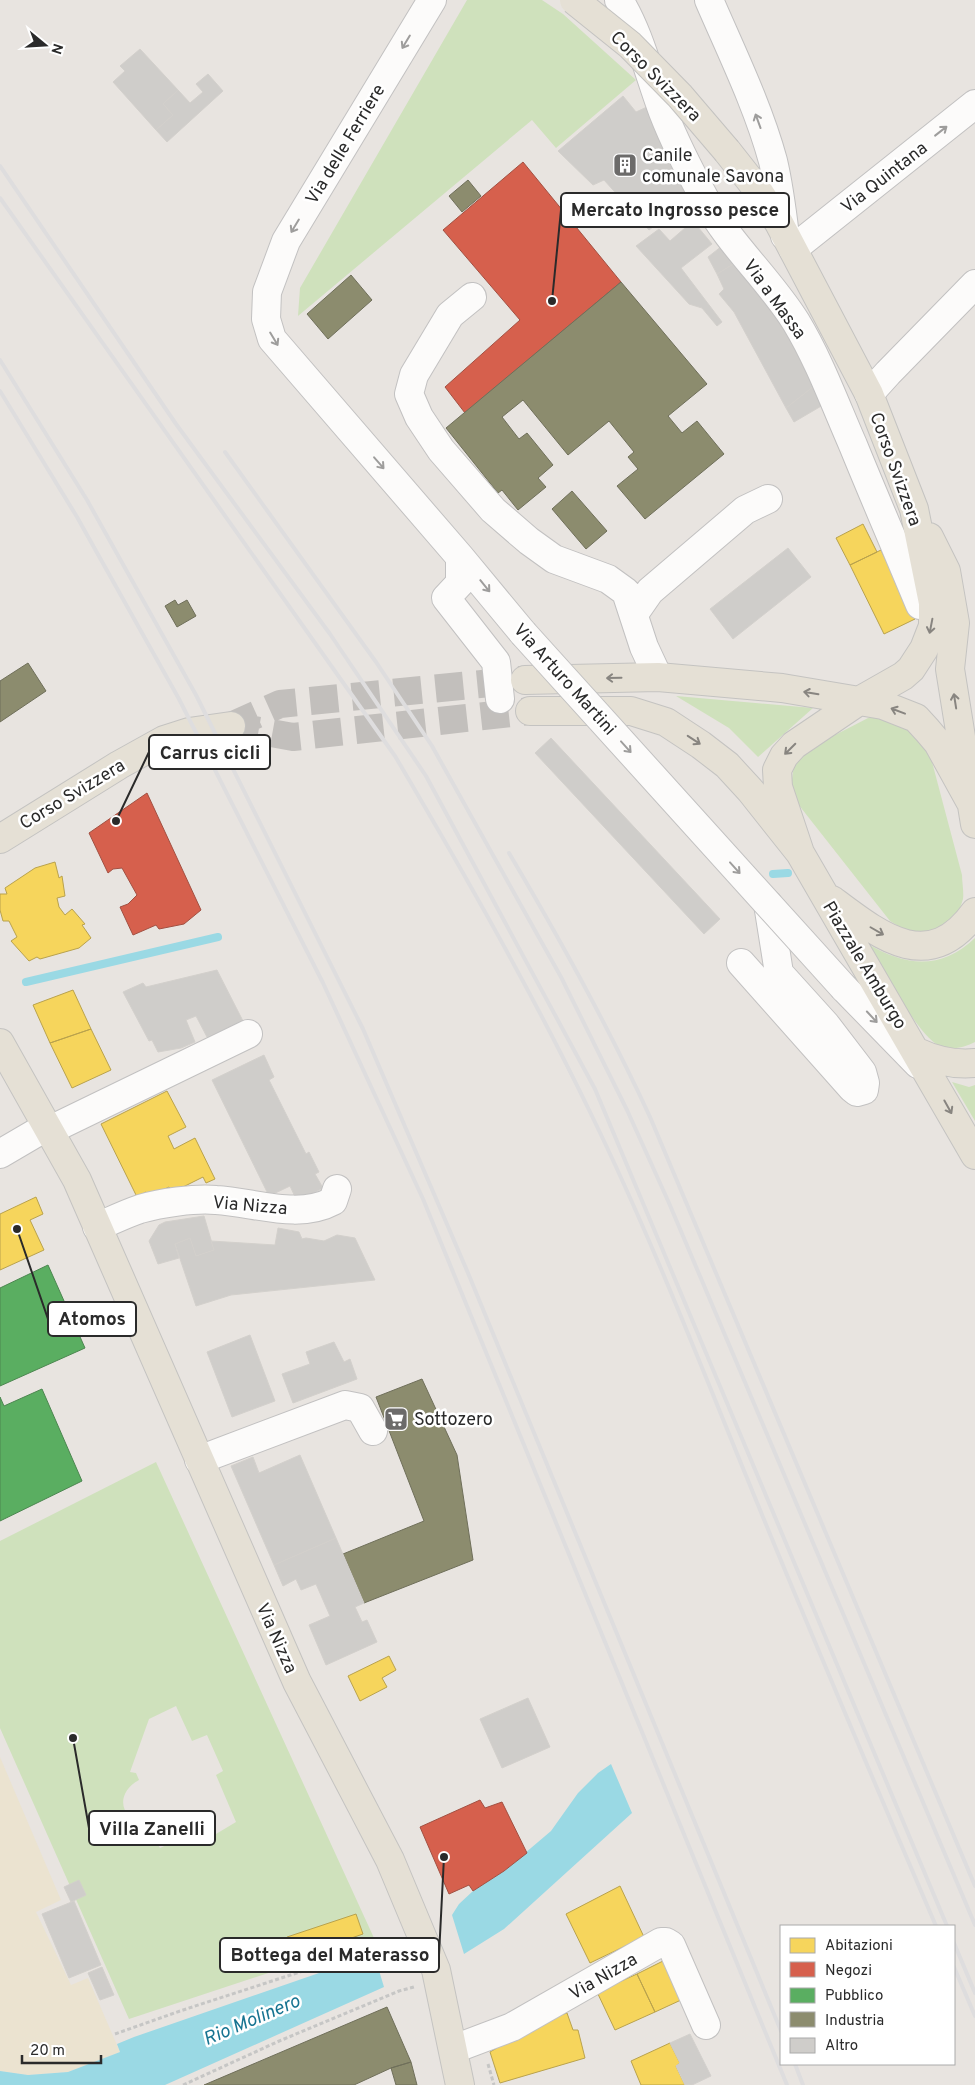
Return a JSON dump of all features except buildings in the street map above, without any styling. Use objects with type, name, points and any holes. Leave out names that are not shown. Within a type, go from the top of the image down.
[{"type":"main road","name":"Corso Svizzera","points":[[574,0],[630,45],[680,96],[727,151],[756,189],[789,242],[869,394],[914,509],[932,603],[933,626],[924,648],[911,669],[903,676],[859,700]]},
{"type":"main road","points":[[914,509],[946,571],[955,623],[950,669],[968,735],[973,813]]},
{"type":"main road","points":[[525,680],[658,677],[782,688],[883,705],[916,718],[938,743],[973,813]]},
{"type":"main road","name":"Piazzale Amburgo","points":[[800,853],[778,787],[778,770],[784,756],[794,745],[859,700]]},
{"type":"main road","name":"Piazzale Amburgo","points":[[530,711],[631,711],[666,722],[701,744],[727,765],[750,790],[800,853],[908,1050],[931,1076],[975,1154]]},
{"type":"main road","name":"Corso Svizzera","points":[[0,839],[119,764],[164,740],[189,732],[231,726]]},
{"type":"main road","points":[[823,893],[863,923],[889,938],[920,948],[935,945],[949,938],[966,924],[975,912]]},
{"type":"main road","name":"Via Nizza","points":[[0,1042],[77,1180],[297,1682],[390,1860],[421,1932],[439,1981],[460,2085]]},
{"type":"main road","points":[[908,1050],[948,1063],[975,1064]]},
{"type":"street","name":"Via delle Ferriere","points":[[267,292],[286,241],[432,0]]},
{"type":"street","name":"Via a Massa","points":[[619,0],[638,39],[673,135],[707,203],[737,247],[780,298],[796,322],[811,351],[881,510],[920,605]]},
{"type":"street","points":[[709,0],[739,68],[772,159],[781,195],[789,242]]},
{"type":"street","name":"Via Quintana","points":[[789,242],[975,104]]},
{"type":"street","points":[[869,394],[888,372],[975,284]]},
{"type":"street","name":"Via Arturo Martini","points":[[267,292],[266,319],[272,339],[523,633],[844,988],[908,1050]]},
{"type":"street","points":[[472,297],[450,315],[414,375],[408,394],[419,417],[441,450],[493,510],[554,559],[608,579],[626,592],[644,647],[658,677]]},
{"type":"street","points":[[634,614],[650,591],[745,510],[768,499]]},
{"type":"street","points":[[460,557],[460,583],[446,598],[496,662],[500,700]]},
{"type":"street","points":[[741,963],[852,1088],[857,1092],[864,1090],[865,1083],[862,1072],[826,1025],[779,973],[768,904]]},
{"type":"street","points":[[0,1154],[47,1129],[248,1034]]},
{"type":"street","name":"Via Nizza","points":[[97,1227],[141,1209],[207,1200],[307,1210],[321,1208],[333,1201],[337,1189]]},
{"type":"street","points":[[200,1460],[346,1405],[360,1408],[373,1431]]},
{"type":"street","name":"Via Nizza","points":[[454,2049],[512,2027],[661,1942],[671,1945],[706,2025]]},
{"type":"path","points":[[115,2034],[421,1932]]},
{"type":"path","points":[[183,2085],[278,2042],[399,1991],[439,1981]]},
{"type":"path","points":[[487,2058],[494,2085]]},
{"type":"green space","points":[[467,0],[542,0],[563,14],[636,80],[556,148],[532,120],[298,316],[300,288]]},
{"type":"green space","points":[[676,696],[813,708],[758,757],[729,728]]},
{"type":"green space","points":[[870,717],[892,718],[927,743],[962,875],[963,893],[963,899],[958,912],[951,922],[943,929],[934,932],[913,932],[890,921],[798,804],[791,786],[794,765],[800,753]]},
{"type":"green space","points":[[975,938],[975,1042],[956,1048],[942,1047],[929,1038],[920,1028],[866,943],[895,957],[922,961],[949,956],[962,949]]},
{"type":"green space","points":[[952,1082],[969,1087],[975,1085],[975,1121]]},
{"type":"green space","points":[[156,1462],[374,1938],[129,2019],[0,1728],[0,1541]],"holes":[[[176,1706],[192,1741],[207,1735],[223,1771],[216,1775],[236,1822],[206,1840],[190,1834],[160,1848],[146,1824],[130,1817],[123,1805],[126,1792],[131,1785],[139,1780],[136,1773],[130,1772],[149,1719]]]},
{"type":"sand","points":[[0,1757],[61,1900],[36,1912],[71,1985],[88,1978],[120,2052],[68,2072],[28,2075],[0,2071]]},
{"type":"water","points":[[611,1764],[632,1813],[504,1929],[464,1954],[452,1915],[459,1904],[473,1891],[504,1871],[551,1831],[578,1793],[598,1773]]},
{"type":"water","name":"Rio Molinero","points":[[374,1954],[384,1987],[165,2085],[0,2085],[0,2071],[28,2075],[68,2072],[120,2052],[117,2044],[134,2037]]},
{"type":"waterway","points":[[773,874],[788,873]]},
{"type":"waterway","points":[[26,982],[218,937]]},
{"type":"tunnel","points":[[231,726],[280,704],[521,680]]},
{"type":"tunnel","points":[[231,726],[293,737],[530,711]]},
{"type":"railway","points":[[0,166],[176,424],[330,634],[426,776],[595,1089],[947,1925]]},
{"type":"railway","points":[[0,198],[395,756],[521,978],[591,1114],[633,1204],[936,1925]]},
{"type":"railway","points":[[0,360],[87,500],[196,695],[363,1029],[468,1273],[780,2029]]},
{"type":"railway","points":[[0,391],[77,517],[179,699],[323,983],[423,1199],[787,2085]]},
{"type":"railway","points":[[225,452],[376,662],[432,746],[561,977],[627,1110],[669,1203],[975,1925]]},
{"type":"railway","points":[[509,853],[583,983],[650,1117],[975,1886]]},
{"type":"railway","points":[[955,1945],[975,1993]]},
{"type":"railway","points":[[955,1969],[975,2016]]},
{"type":"railway","points":[[795,2065],[803,2085]]},
{"type":"place","name":"Canile comunale Savona","points":[[625,165]]},
{"type":"place","name":"Mercato Ingrosso pesce","points":[[552,301]]},
{"type":"place","name":"Carrus cicli","points":[[116,821]]},
{"type":"place","name":"Atomos","points":[[17,1229]]},
{"type":"place","name":"Sottozero","points":[[396,1419]]},
{"type":"place","name":"Villa Zanelli","points":[[73,1738]]},
{"type":"place","name":"Bottega del Materasso","points":[[444,1857]]}]
